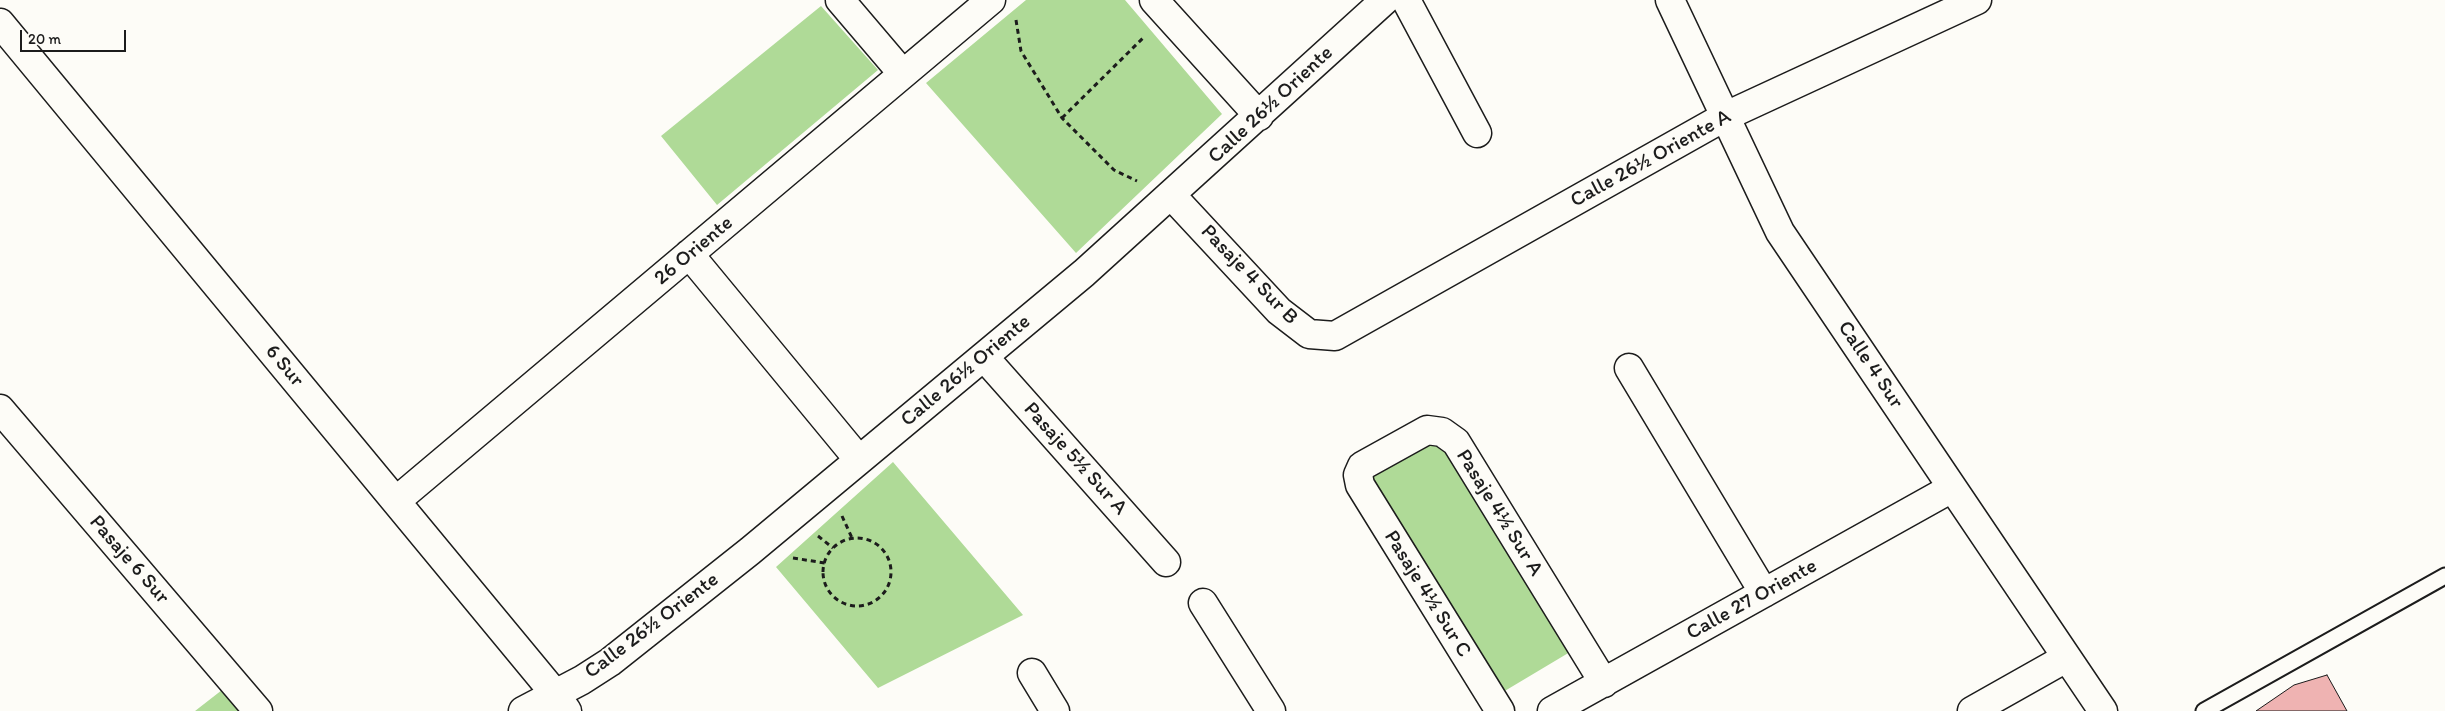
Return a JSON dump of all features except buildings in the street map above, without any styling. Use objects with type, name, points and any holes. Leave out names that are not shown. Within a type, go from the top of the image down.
[{"type":"street","points":[[840,0],[903,74]]},
{"type":"street","name":"26 Oriente","points":[[396,501],[991,0]]},
{"type":"street","name":"Calle 26½ Oriente","points":[[523,711],[561,703],[750,551],[1084,274],[1172,196],[1385,0]]},
{"type":"street","points":[[1406,0],[1477,133]]},
{"type":"street","name":"Calle 4 Sur","points":[[1670,0],[1780,232],[2103,711]]},
{"type":"street","name":"Calle 26½ Oriente A","points":[[1335,336],[1726,116],[1976,0]]},
{"type":"street","points":[[1160,7],[1259,116]]},
{"type":"street","name":"6 Sur","points":[[0,23],[561,703]]},
{"type":"street","name":"Pasaje 4 Sur B","points":[[1172,196],[1279,311],[1309,334],[1335,336]]},
{"type":"street","points":[[690,254],[859,460]]},
{"type":"street","name":"Pasaje 5½ Sur A","points":[[984,357],[1166,562]]},
{"type":"street","points":[[1629,368],[1764,593]]},
{"type":"street","name":"Pasaje 6 Sur","points":[[0,409],[258,711]]},
{"type":"street","name":"Pasaje 4½ Sur A","points":[[1358,475],[1362,466],[1427,430],[1442,432],[1456,442],[1604,683]]},
{"type":"street","name":"Pasaje 4½ Sur C","points":[[1358,475],[1360,485],[1500,711]]},
{"type":"street","name":"Calle 27 Oriente","points":[[1552,711],[1952,488]]},
{"type":"street","points":[[1203,603],[1271,711]]},
{"type":"street","points":[[1972,711],[2066,658]]},
{"type":"street","points":[[1032,673],[1055,711]]},
{"type":"lane","points":[[2204,711],[2445,576]]},
{"type":"path","points":[[1062,118],[1160,7]]},
{"type":"path","points":[[1016,17],[1021,51],[1062,118],[1114,170],[1172,196]]},
{"type":"path","points":[[852,538],[869,540],[883,549],[889,558],[891,580],[887,590],[880,599],[870,604],[858,607],[836,600],[824,581],[825,563],[833,548],[842,541],[852,538]]},
{"type":"green space","points":[[1026,0],[1125,0],[1222,114],[1076,253],[926,83]]},
{"type":"green space","points":[[821,6],[878,70],[717,205],[661,136]]},
{"type":"green space","points":[[1436,426],[1570,652],[1498,695],[1361,469]]},
{"type":"green space","points":[[893,462],[1023,615],[878,688],[776,567]]},
{"type":"green space","points":[[222,690],[243,711],[195,711]]}]
